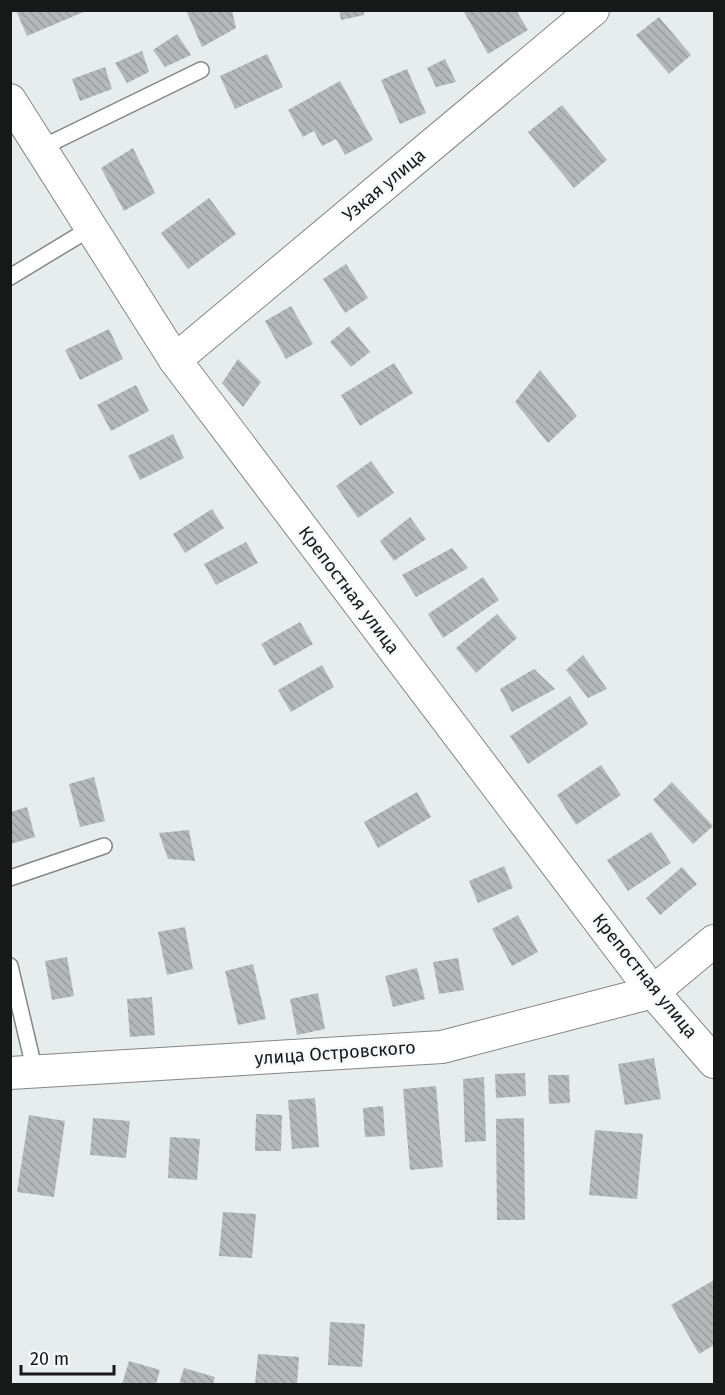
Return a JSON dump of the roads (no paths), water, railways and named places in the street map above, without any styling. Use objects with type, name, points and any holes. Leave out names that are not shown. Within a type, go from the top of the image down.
[{"type":"street","name":"Узкая улица","points":[[175,360],[592,10]]},
{"type":"street","name":"Крепостная улица","points":[[10,100],[175,360],[653,992],[714,1062]]},
{"type":"street","points":[[653,992],[714,941]]},
{"type":"street","name":"улица Островского","points":[[23,1072],[442,1047],[653,992]]},
{"type":"lane","points":[[41,148],[201,70]]},
{"type":"lane","points":[[10,277],[92,228]]},
{"type":"lane","points":[[10,878],[104,846]]},
{"type":"lane","points":[[10,966],[23,1072]]}]
